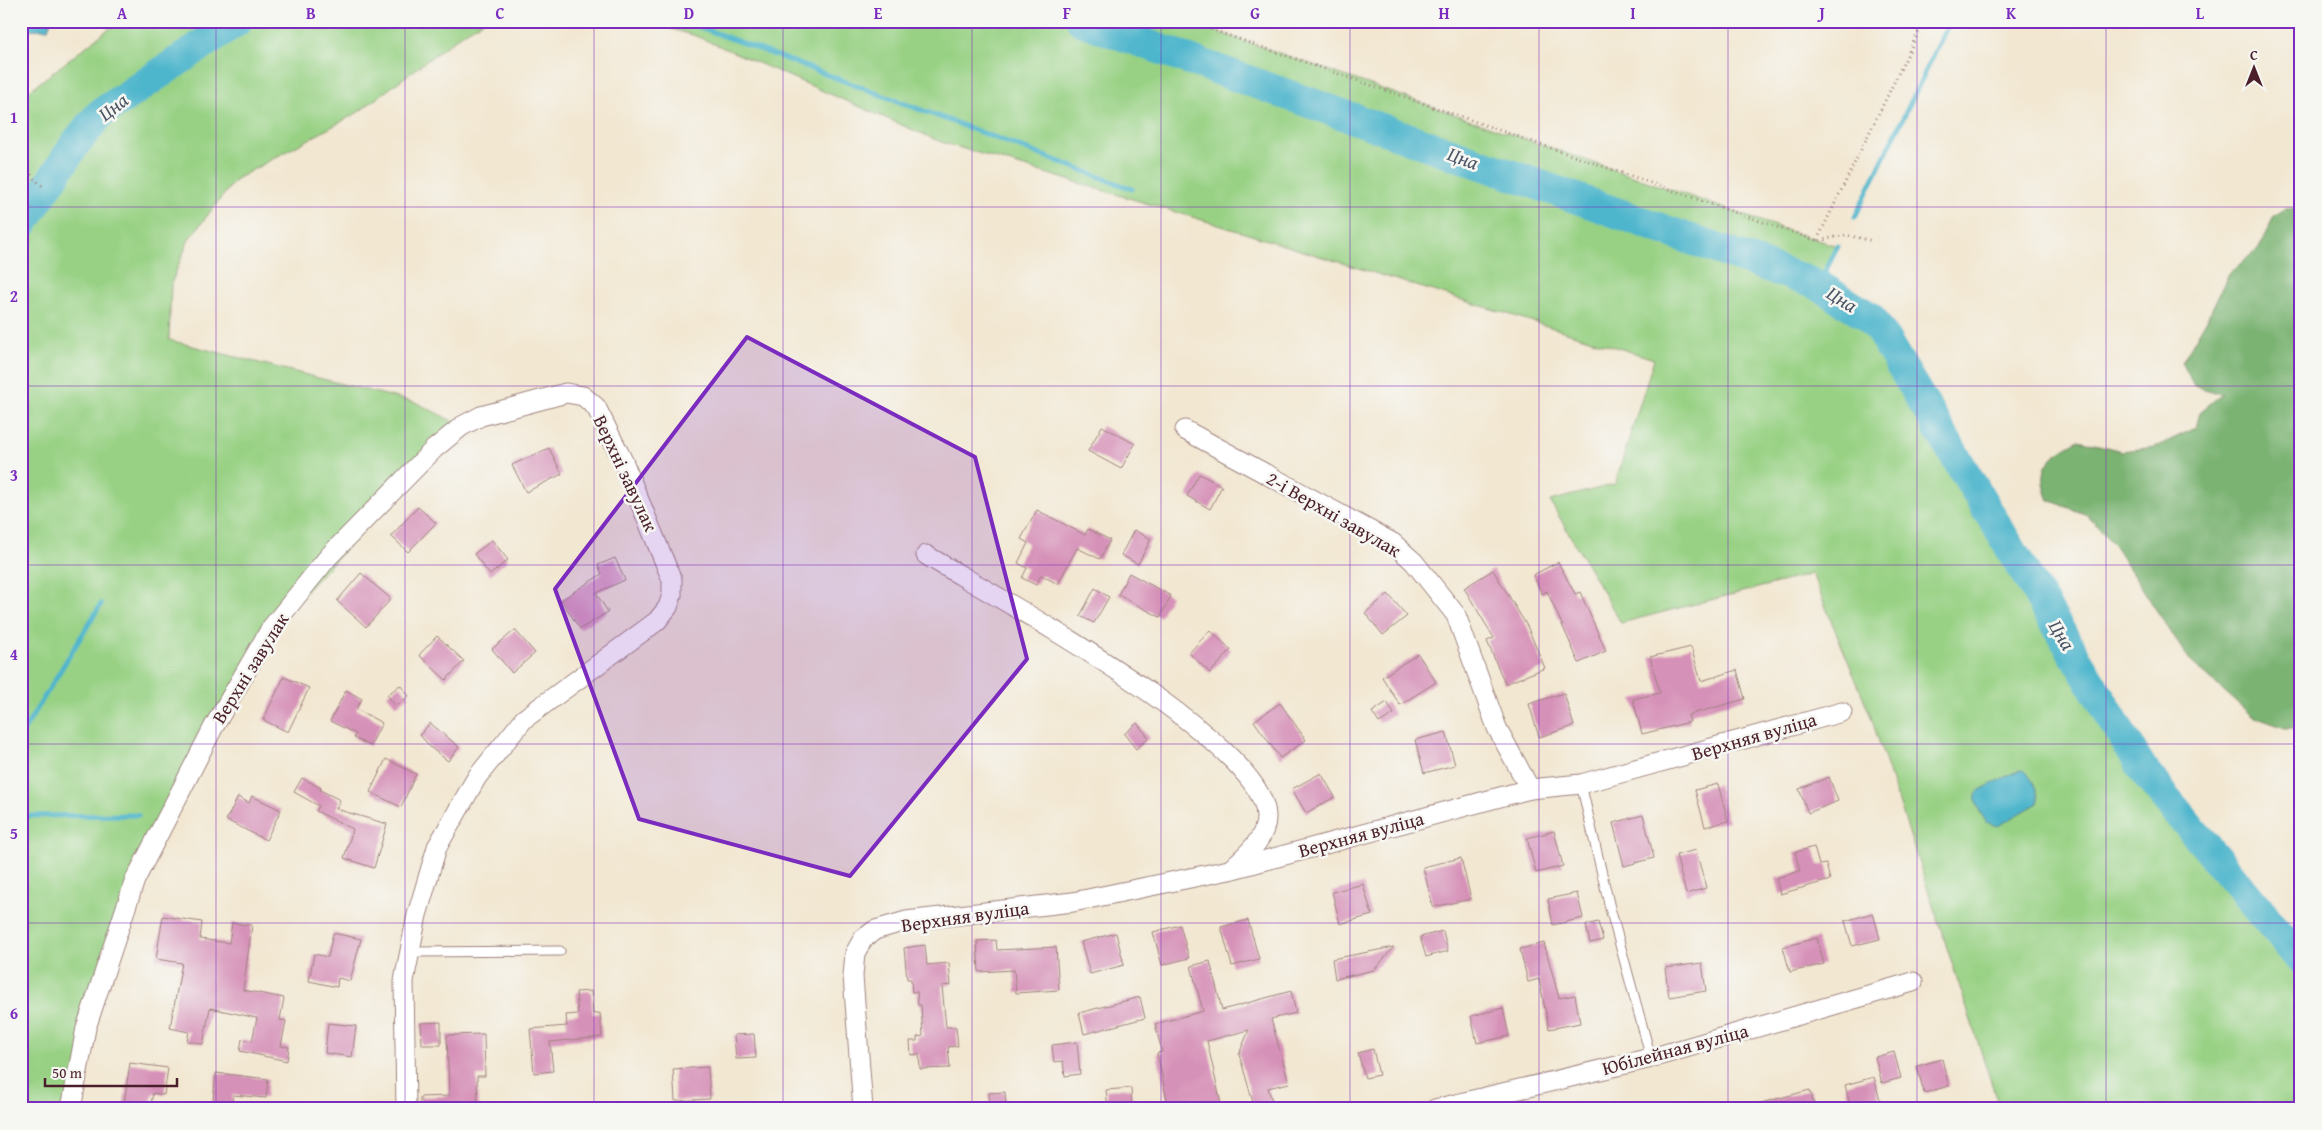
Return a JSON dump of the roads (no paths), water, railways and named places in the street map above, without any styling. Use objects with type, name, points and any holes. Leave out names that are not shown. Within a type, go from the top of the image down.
[{"type":"street","name":"Верхні завулак","points":[[71,1109],[86,1028],[134,880],[213,728],[271,628],[329,556],[404,478],[462,426],[482,416],[566,393],[583,396],[596,407],[623,461],[664,558],[672,580],[672,595],[668,607],[657,621],[524,719],[477,776],[436,847],[417,915],[404,981],[406,1109]]},
{"type":"street","name":"2-і Верхні завулак","points":[[1185,430],[1393,543],[1414,562],[1456,615],[1497,728],[1530,789]]},
{"type":"street","points":[[926,555],[1111,664],[1201,731],[1244,770],[1263,800],[1266,816],[1262,835],[1252,850],[1229,870]]},
{"type":"street","name":"Верхняя вуліца","points":[[864,1109],[853,976],[855,953],[863,939],[875,930],[906,921],[1073,902],[1229,870],[1530,789],[1581,784],[1842,712]]},
{"type":"street","name":"Юбілейная вуліца","points":[[1435,1109],[1651,1058],[1913,982]]},
{"type":"lane","points":[[1581,784],[1610,908],[1651,1058]]},
{"type":"lane","points":[[410,952],[560,951]]},
{"type":"water","points":[[21,21],[51,21],[48,29],[21,30]]},
{"type":"water","points":[[2024,770],[2034,785],[2038,795],[2038,803],[1998,826],[1986,822],[1976,802],[1978,791],[2017,771]]},
{"type":"waterway","name":"Цна","points":[[21,226],[78,140],[100,114],[237,21]]},
{"type":"waterway","points":[[684,21],[1132,189]]},
{"type":"waterway","name":"Цна","points":[[1082,21],[1818,285],[1870,317],[2145,773],[2301,960]]},
{"type":"waterway","points":[[1855,217],[1950,21]]},
{"type":"waterway","points":[[1818,285],[1838,246]]},
{"type":"waterway","points":[[21,735],[101,604]]},
{"type":"waterway","points":[[21,816],[138,815]]}]
